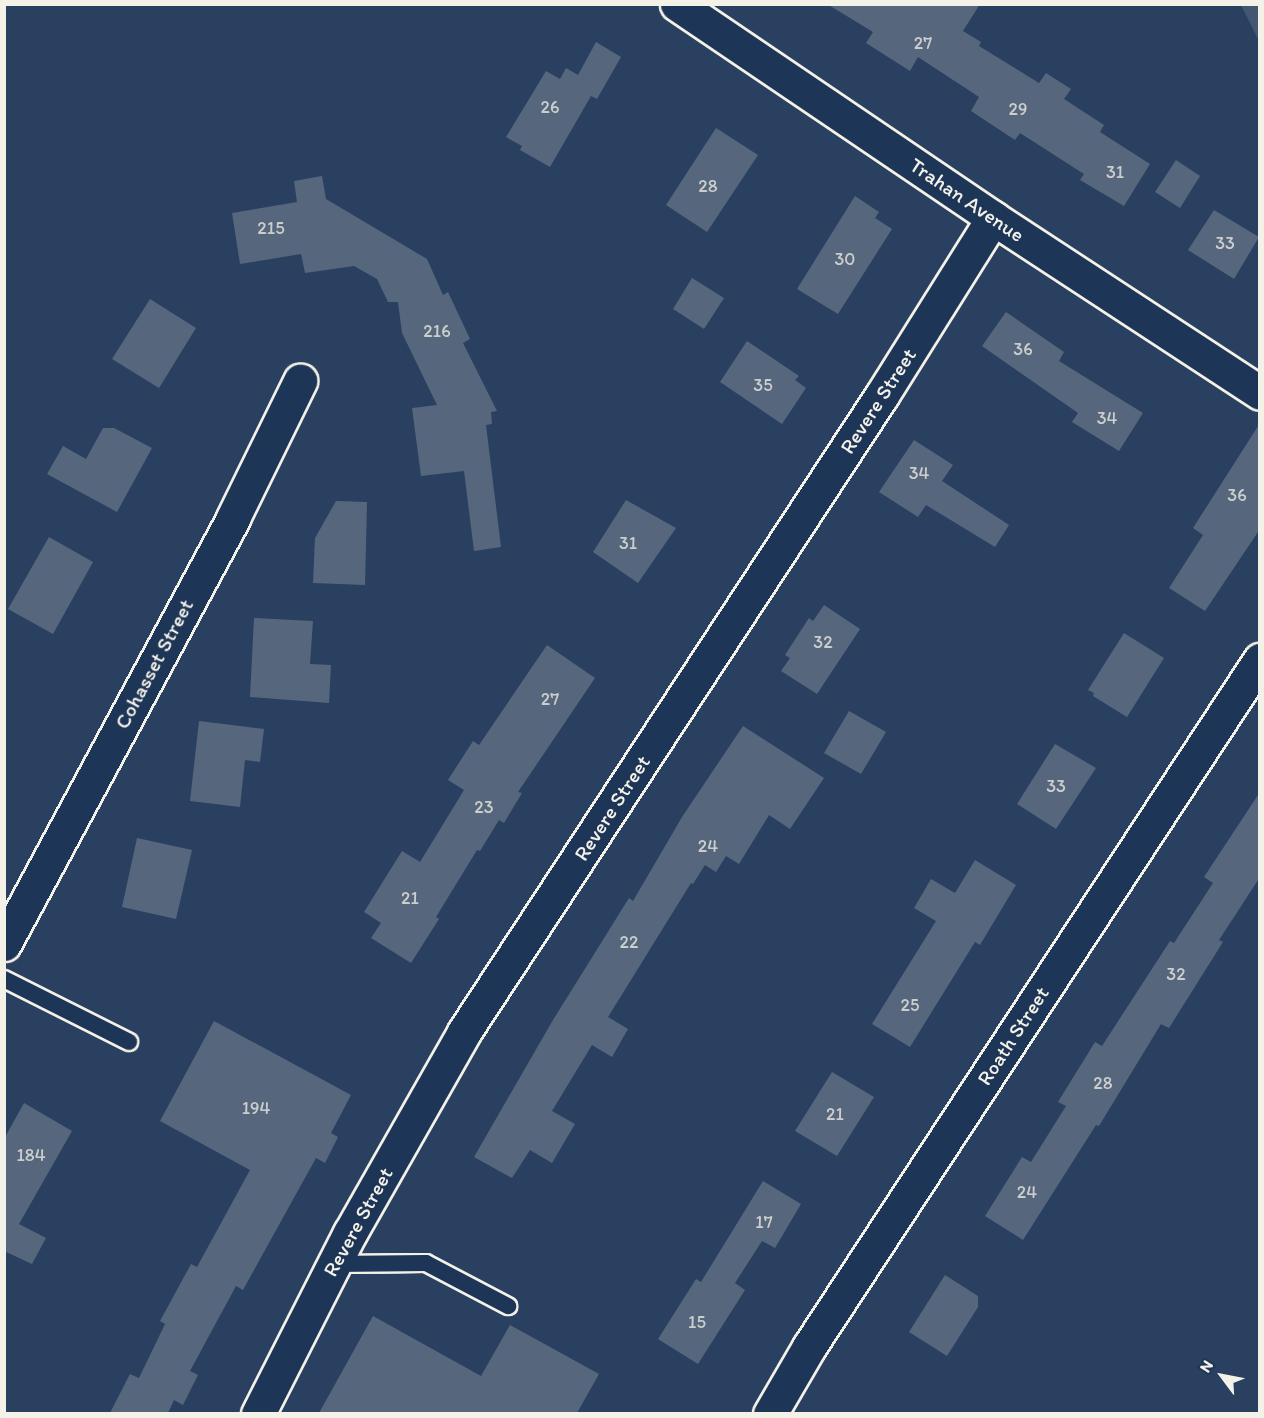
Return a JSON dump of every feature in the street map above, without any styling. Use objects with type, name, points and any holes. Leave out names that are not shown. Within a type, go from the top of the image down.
[{"type":"street","name":"Trahan Avenue","points":[[677,4],[993,218],[1260,393]]},
{"type":"street","name":"Revere Street","points":[[258,1413],[335,1264],[464,1032],[882,396],[993,218]]},
{"type":"street","name":"Cohasset Street","points":[[4,944],[233,518],[300,381]]},
{"type":"street","name":"Roath Street","points":[[770,1413],[828,1318],[1260,660]]},
{"type":"lane","points":[[4,979],[129,1042]]},
{"type":"lane","points":[[335,1264],[426,1263],[508,1305]]},
{"type":"shaded area","points":[[1241,5],[1259,5],[1259,41]]},
{"type":"building","points":[[827,4],[980,4],[963,31],[981,42],[979,46],[1039,83],[1046,73],[1071,89],[1064,99],[1104,125],[1100,132],[1150,164],[1124,206],[1080,180],[1084,174],[1020,133],[1015,140],[971,111],[979,97],[918,57],[910,71],[866,43],[873,32]]},
{"type":"building","points":[[596,42],[621,57],[597,99],[591,96],[550,167],[520,150],[522,146],[506,137],[546,71],[560,79],[566,68],[578,75]]},
{"type":"building","points":[[716,128],[758,155],[707,232],[666,205]]},
{"type":"building","points":[[1176,160],[1200,176],[1180,208],[1155,192]]},
{"type":"building","points":[[322,176],[326,199],[427,259],[443,295],[448,292],[470,339],[463,343],[497,411],[491,412],[492,424],[486,425],[501,547],[474,551],[464,471],[421,476],[412,408],[437,405],[402,333],[398,302],[388,302],[377,279],[354,266],[305,273],[301,254],[240,264],[232,213],[297,202],[294,181]]},
{"type":"building","points":[[855,196],[879,212],[875,218],[892,229],[838,314],[797,289]]},
{"type":"building","points":[[1214,210],[1259,237],[1234,279],[1188,250]]},
{"type":"building","points":[[692,278],[724,298],[704,329],[673,309]]},
{"type":"building","points":[[150,299],[196,328],[159,388],[112,359]]},
{"type":"building","points":[[1006,312],[1064,352],[1059,361],[1143,413],[1119,451],[1072,422],[1078,413],[982,346]]},
{"type":"building","points":[[747,341],[799,376],[795,380],[806,388],[782,424],[720,382]]},
{"type":"building","points":[[1260,423],[1260,529],[1205,611],[1169,588],[1203,535],[1193,528]]},
{"type":"building","points":[[103,428],[114,428],[152,448],[117,512],[47,474],[63,446],[86,459]]},
{"type":"building","points":[[914,440],[953,465],[942,481],[1009,525],[995,547],[926,505],[918,517],[879,492]]},
{"type":"building","points":[[626,500],[676,528],[638,583],[593,552]]},
{"type":"building","points":[[336,501],[367,502],[365,585],[313,583],[315,538]]},
{"type":"building","points":[[49,537],[93,562],[53,634],[8,609]]},
{"type":"building","points":[[824,605],[860,629],[817,694],[781,671],[790,658],[785,655],[809,618],[813,621]]},
{"type":"building","points":[[254,618],[313,621],[310,664],[331,665],[329,703],[250,697]]},
{"type":"building","points":[[1124,633],[1164,658],[1127,717],[1093,696],[1094,693],[1088,690]]},
{"type":"building","points":[[547,645],[595,678],[518,792],[522,793],[504,823],[499,820],[480,851],[477,850],[436,917],[439,919],[411,963],[371,938],[381,923],[364,912],[402,851],[420,862],[464,790],[448,780],[473,741],[479,745]]},
{"type":"building","points":[[849,711],[886,732],[861,774],[824,753]]},
{"type":"building","points":[[199,721],[264,729],[260,762],[245,760],[240,807],[190,801]]},
{"type":"building","points":[[743,726],[824,778],[790,829],[769,815],[739,864],[726,856],[716,872],[705,865],[693,884],[691,883],[608,1017],[628,1029],[612,1057],[592,1045],[552,1111],[575,1124],[552,1163],[530,1150],[512,1178],[474,1157],[553,1020],[629,898],[633,901],[682,817]]},
{"type":"building","points":[[1055,744],[1096,768],[1056,829],[1017,804]]},
{"type":"building","points":[[1260,792],[1260,877],[1219,940],[1223,942],[1169,1028],[1161,1024],[1099,1126],[1096,1125],[1023,1240],[985,1216],[1022,1157],[1031,1162],[1066,1106],[1058,1102],[1095,1042],[1102,1046],[1170,941],[1174,943],[1213,883],[1204,877]]},
{"type":"building","points":[[137,838],[192,850],[176,919],[122,907]]},
{"type":"building","points":[[975,860],[1016,885],[980,945],[975,942],[910,1047],[872,1024],[936,921],[914,908],[931,879],[955,893]]},
{"type":"building","points":[[214,1021],[351,1095],[331,1133],[338,1137],[325,1163],[316,1158],[243,1290],[236,1286],[190,1371],[198,1375],[183,1405],[174,1400],[168,1413],[110,1413],[130,1374],[139,1378],[165,1324],[160,1321],[191,1264],[197,1267],[250,1170],[160,1121]]},
{"type":"building","points":[[832,1072],[874,1097],[837,1156],[795,1131]]},
{"type":"building","points":[[24,1103],[72,1131],[19,1224],[46,1238],[32,1264],[4,1251],[4,1139]]},
{"type":"building","points":[[763,1181],[801,1204],[775,1248],[762,1241],[735,1283],[745,1290],[698,1364],[658,1339],[696,1279],[701,1282]]},
{"type":"building","points":[[945,1275],[978,1296],[978,1307],[947,1356],[909,1332]]},
{"type":"building","points":[[373,1316],[481,1376],[510,1325],[599,1374],[577,1413],[319,1413]]}]
